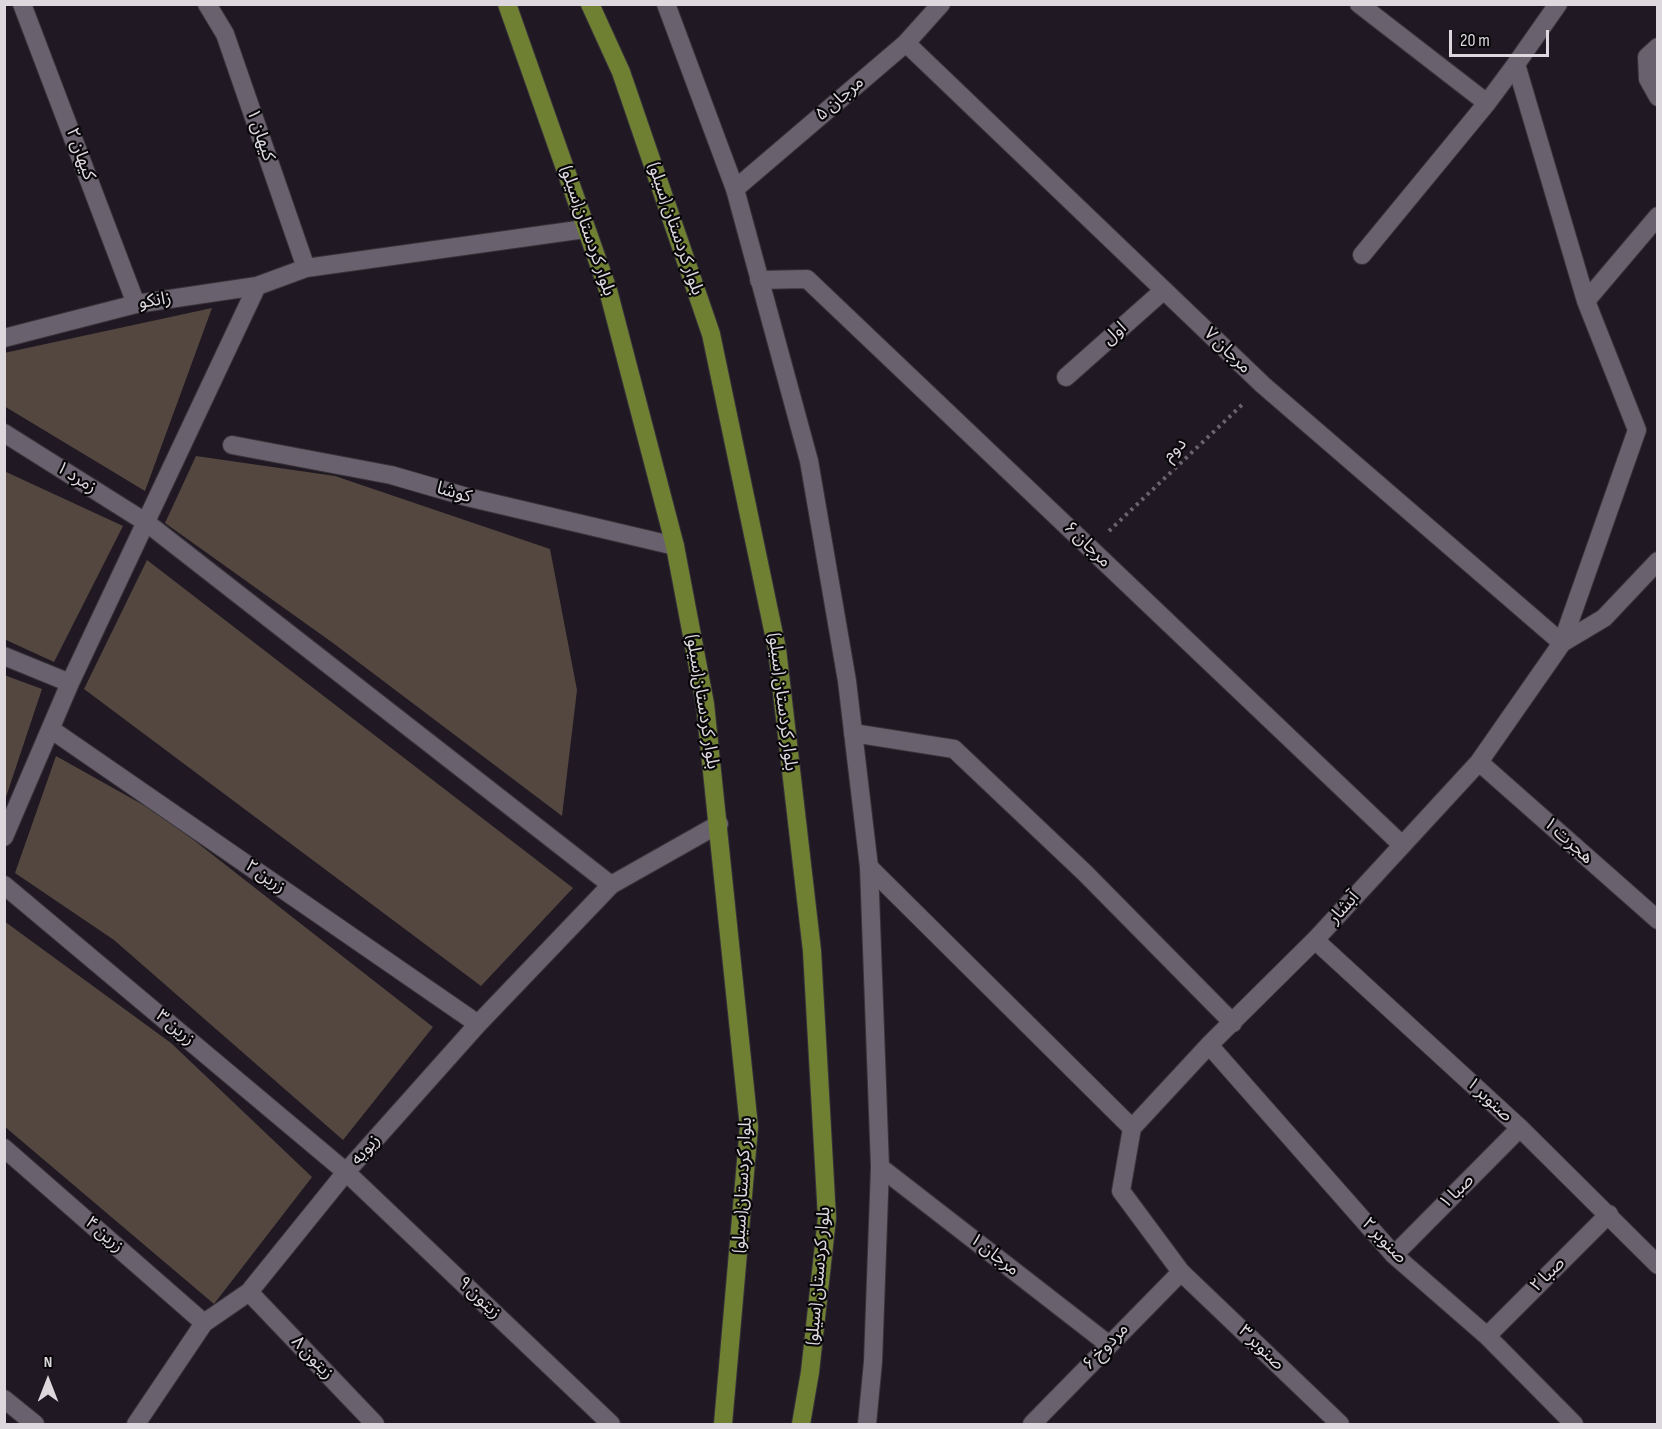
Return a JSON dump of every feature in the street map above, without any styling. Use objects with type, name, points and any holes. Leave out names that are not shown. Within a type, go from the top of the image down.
[{"type":"main road","name":"بلوار کردستان(سیلو)","points":[[507,4],[608,290],[675,546],[705,704],[749,1127],[723,1425]]},
{"type":"main road","name":"بلوار کردستان (سیلو)","points":[[590,4],[621,72],[711,334],[777,649],[812,951],[827,1218],[810,1372],[801,1425]]},
{"type":"street","name":"کیهان ۲","points":[[22,4],[136,304]]},
{"type":"street","name":"کیهان ۱","points":[[207,4],[225,34],[306,268]]},
{"type":"street","points":[[666,4],[735,189],[809,461],[847,681],[869,867],[880,1167],[873,1362],[867,1425]]},
{"type":"street","name":"مرجان ۵","points":[[735,189],[906,43],[941,4]]},
{"type":"street","points":[[1359,4],[1487,103]]},
{"type":"street","points":[[1362,255],[1487,103],[1558,4]]},
{"type":"street","name":"مرجان ۷","points":[[906,43],[1263,385],[1562,644]]},
{"type":"street","points":[[1658,46],[1647,57],[1648,79],[1658,97]]},
{"type":"street","points":[[1516,64],[1586,301],[1637,430],[1562,644]]},
{"type":"street","points":[[1586,301],[1658,216]]},
{"type":"street","name":"زانکو","points":[[4,338],[136,304],[257,286],[306,268],[585,229]]},
{"type":"street","name":"مرجان ۶","points":[[759,280],[807,279],[1401,844]]},
{"type":"street","points":[[4,837],[52,730],[70,683],[257,286]]},
{"type":"street","name":"اول","points":[[1066,377],[1164,290]]},
{"type":"street","name":"زمرد ۱","points":[[4,433],[147,523],[611,885]]},
{"type":"street","name":"کوشا","points":[[232,445],[391,474],[467,497],[675,546]]},
{"type":"street","name":"آبشار","points":[[1132,1128],[1209,1044],[1233,1023],[1315,940],[1401,844],[1479,762],[1562,644],[1604,618],[1658,561]]},
{"type":"street","points":[[4,656],[70,683]]},
{"type":"street","name":"زرین ۲","points":[[52,730],[478,1024]]},
{"type":"street","points":[[853,733],[954,749],[1085,873],[1233,1023]]},
{"type":"street","name":"هجرت ۱","points":[[1479,762],[1658,920]]},
{"type":"street","name":"زیویه","points":[[145,1421],[204,1323],[249,1292],[346,1172],[478,1024],[611,885],[719,824]]},
{"type":"street","points":[[869,867],[1132,1128],[1121,1191],[1181,1272]]},
{"type":"street","name":"زرین ۳","points":[[4,885],[346,1172]]},
{"type":"street","name":"صنوبر ۱","points":[[1315,940],[1520,1128],[1658,1265]]},
{"type":"street","name":"صنوبر ۲","points":[[1209,1044],[1394,1255],[1487,1336],[1574,1425]]},
{"type":"street","name":"صبا ۱","points":[[1394,1255],[1520,1128]]},
{"type":"street","name":"زرین ۴","points":[[4,1148],[204,1323]]},
{"type":"street","name":"مرجان ۱","points":[[880,1167],[1108,1344]]},
{"type":"street","name":"زیتون ۹","points":[[346,1172],[611,1425]]},
{"type":"street","name":"صبا ۲","points":[[1487,1336],[1609,1214]]},
{"type":"street","name":"مردوخ ۶","points":[[1032,1425],[1108,1344],[1181,1272]]},
{"type":"street","name":"صنوبر ۳","points":[[1181,1272],[1340,1425]]},
{"type":"street","name":"زیتون ۸","points":[[249,1292],[375,1425]]},
{"type":"street","points":[[4,1399],[35,1425]]},
{"type":"path","name":"دوم","points":[[1105,535],[1263,385]]},
{"type":"building","points":[[212,308],[145,491],[4,406],[4,353]]},
{"type":"building","points":[[196,456],[335,476],[550,549],[577,690],[562,816],[333,643],[165,523]]},
{"type":"building","points":[[4,471],[123,526],[54,662],[4,639]]},
{"type":"building","points":[[147,560],[573,888],[481,986],[84,689]]},
{"type":"building","points":[[4,675],[42,689],[5,800],[4,800]]},
{"type":"building","points":[[56,756],[163,816],[433,1027],[343,1140],[114,940],[15,873]]},
{"type":"building","points":[[4,921],[171,1043],[312,1177],[214,1304],[4,1126]]}]
